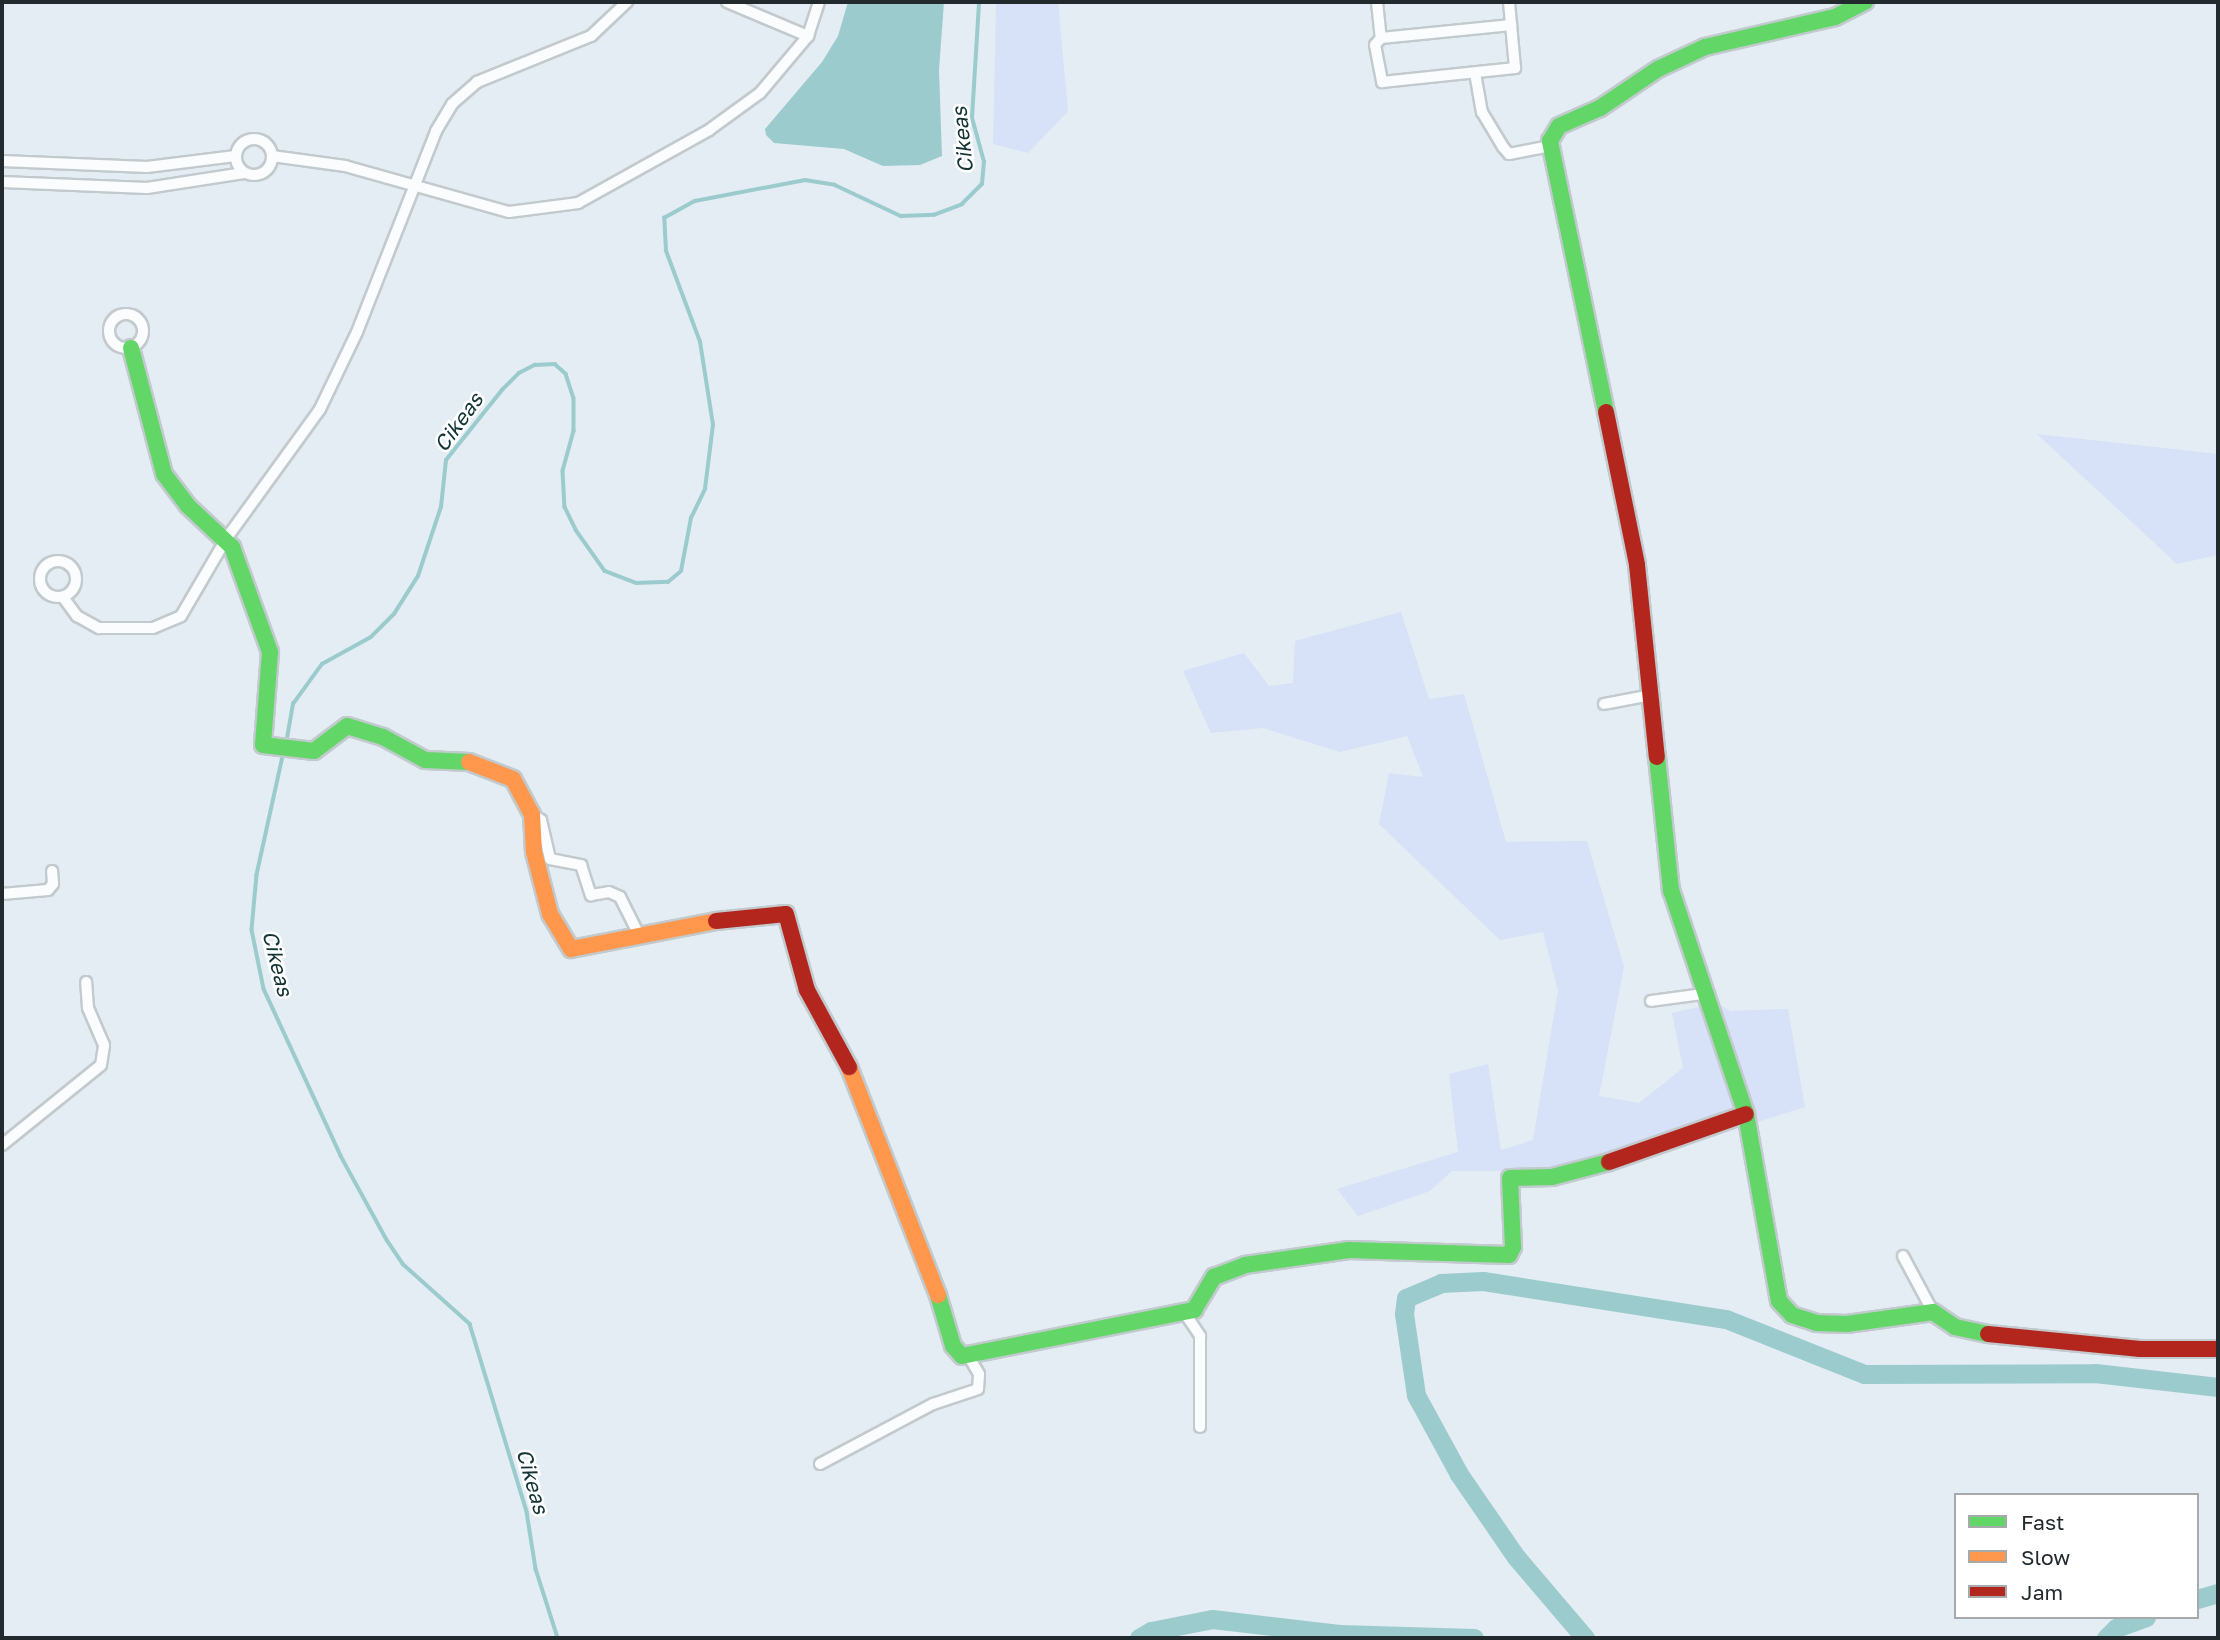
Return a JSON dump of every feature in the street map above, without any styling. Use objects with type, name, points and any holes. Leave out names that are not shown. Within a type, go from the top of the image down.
[{"type":"street","points":[[63,597],[77,616],[99,628],[132,631],[168,623],[191,603],[226,540],[320,409],[357,332],[436,131],[462,92],[500,71],[591,37],[627,2]]},
{"type":"street","points":[[727,2],[808,36]]},
{"type":"street","points":[[2,161],[147,167],[235,156],[248,139],[259,139],[272,156],[345,166],[414,188],[509,212],[578,203],[740,109],[779,73],[808,36],[819,2]]},
{"type":"street","points":[[1377,2],[1381,38]]},
{"type":"street","points":[[1509,2],[1515,68],[1382,82],[1375,45],[1381,38],[1511,25]]},
{"type":"street","points":[[1865,2],[1835,17],[1722,40],[1681,58],[1600,108],[1559,126],[1550,146],[1637,565],[1671,890],[1703,994],[1746,1115],[1779,1301],[1792,1315],[1816,1323],[1847,1324],[1933,1312]]},
{"type":"street","points":[[1475,73],[1482,112],[1509,154],[1550,146]]},
{"type":"street","points":[[235,156],[244,173]]},
{"type":"street","points":[[2,183],[147,188],[266,170],[272,156]]},
{"type":"street","points":[[131,348],[164,474],[187,505],[226,540],[270,652],[260,739],[272,749],[314,751],[347,726],[357,727],[425,760],[474,762],[501,772],[522,789],[532,814],[534,852],[550,914],[565,943],[579,950],[753,914],[786,914],[807,990],[850,1069],[940,1300],[957,1354],[970,1357],[1184,1312],[1199,1306],[1214,1277],[1245,1265],[1349,1250],[1509,1255],[1513,1247],[1510,1178],[1576,1172],[1746,1115]]},
{"type":"street","points":[[1604,704],[1651,695]]},
{"type":"street","points":[[532,814],[541,820],[550,859],[581,866],[591,895],[609,892],[620,897],[640,937]]},
{"type":"street","points":[[2,894],[48,890],[54,884],[52,871]]},
{"type":"street","points":[[2,1145],[101,1065],[104,1045],[88,1008],[86,982]]},
{"type":"street","points":[[1651,1001],[1703,994]]},
{"type":"street","points":[[1903,1256],[1933,1312],[1955,1327],[2015,1339],[2140,1349],[2218,1349]]},
{"type":"street","points":[[1184,1312],[1200,1336],[1200,1427]]},
{"type":"street","points":[[820,1464],[933,1404],[978,1389],[979,1374],[970,1357]]},
{"type":"shaded area","points":[[848,2],[944,2],[939,70],[942,156],[920,165],[883,166],[844,149],[774,143],[766,135],[765,129],[822,62],[838,36]]},
{"type":"shaded area","points":[[996,2],[1058,2],[1068,111],[1028,153],[993,144]]},
{"type":"shaded area","points":[[2037,434],[2218,454],[2218,555],[2177,564]]},
{"type":"shaded area","points":[[1401,612],[1429,699],[1464,694],[1506,842],[1587,841],[1624,967],[1599,1096],[1639,1103],[1683,1068],[1672,1013],[1717,1003],[1730,1011],[1788,1009],[1805,1107],[1742,1127],[1740,1115],[1555,1171],[1452,1171],[1430,1191],[1358,1216],[1337,1189],[1458,1152],[1449,1074],[1488,1064],[1501,1150],[1533,1140],[1558,991],[1543,932],[1500,940],[1379,824],[1389,773],[1423,777],[1407,736],[1340,752],[1263,728],[1211,733],[1183,671],[1244,653],[1269,686],[1293,683],[1295,641]]},
{"type":"waterway","name":"Cikeas","points":[[286,744],[293,704],[322,664],[371,637],[394,614],[418,576],[441,507],[446,460],[502,390],[519,373],[535,365],[555,364],[566,374],[574,398],[574,431],[563,471],[565,507],[576,530],[605,571],[636,583],[668,582],[681,571],[691,518],[705,489],[713,425],[700,342],[666,251],[664,218],[695,201],[805,180],[835,185],[901,216],[934,215],[962,204],[982,184],[984,162],[972,118],[979,2]]},
{"type":"waterway","name":"Cikeas","points":[[284,752],[257,875],[252,930],[264,989],[341,1156],[387,1240],[403,1264],[470,1324],[527,1512],[536,1569],[558,1638]]},
{"type":"waterway","points":[[1585,1638],[1516,1557],[1459,1474],[1416,1395],[1404,1314],[1406,1298],[1441,1283],[1483,1281],[1726,1319],[1864,1374],[2095,1373],[2218,1387]]},
{"type":"waterway","points":[[2199,1598],[2218,1593]]},
{"type":"waterway","points":[[1139,1638],[1151,1631],[1212,1619],[1339,1634],[1474,1638]]},
{"type":"waterway","points":[[2106,1638],[2116,1628],[2141,1619]]},
{"type":"traffic: fast","points":[[1606,412],[1550,141],[1559,126],[1600,108],[1658,69],[1705,47],[1835,17],[1865,2]]},
{"type":"traffic: fast","points":[[131,348],[164,474],[187,505],[232,547],[270,652],[263,745],[314,751],[347,726],[383,737],[425,760],[469,762]]},
{"type":"traffic: fast","points":[[1657,757],[1671,890],[1746,1114],[1779,1301],[1792,1315],[1816,1323],[1847,1324],[1933,1312],[1955,1327],[1988,1334]]},
{"type":"traffic: fast","points":[[938,1295],[953,1346],[962,1356],[1194,1310],[1214,1277],[1245,1265],[1349,1250],[1509,1255],[1513,1247],[1510,1178],[1552,1177],[1609,1162]]},
{"type":"traffic: slow","points":[[469,762],[513,779],[532,814],[534,852],[550,914],[571,949],[716,921]]},
{"type":"traffic: slow","points":[[849,1067],[938,1295]]},
{"type":"traffic: jam","points":[[1606,412],[1637,565],[1657,757]]},
{"type":"traffic: jam","points":[[716,921],[786,914],[807,990],[849,1067]]},
{"type":"traffic: jam","points":[[1609,1162],[1746,1114]]},
{"type":"traffic: jam","points":[[1988,1334],[2140,1349],[2218,1349]]}]
